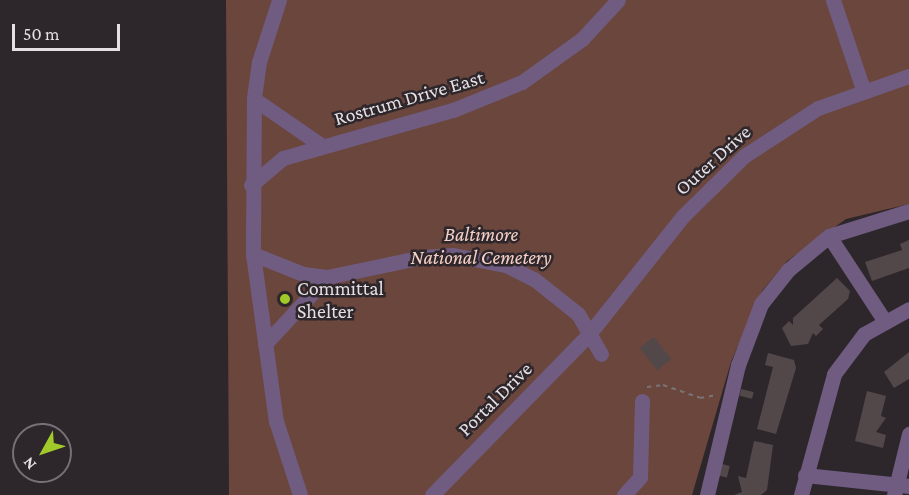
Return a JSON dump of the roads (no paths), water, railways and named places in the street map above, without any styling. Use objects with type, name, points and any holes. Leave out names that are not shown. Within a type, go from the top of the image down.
[{"type":"street","points":[[279,0],[259,62],[254,99],[251,185],[253,254],[276,421],[300,495]]},
{"type":"street","name":"Rostrum Drive East","points":[[251,185],[283,158],[491,97],[553,62],[618,0]]},
{"type":"street","points":[[833,0],[863,89]]},
{"type":"street","name":"Outer Drive","points":[[589,334],[714,182],[780,129],[863,89],[909,76]]},
{"type":"street","name":"Rostrum Drive East","points":[[254,99],[321,145]]},
{"type":"street","points":[[707,495],[731,393],[761,304],[788,270],[829,236],[909,211]]},
{"type":"street","points":[[829,236],[884,320]]},
{"type":"street","points":[[253,254],[303,274],[327,277],[423,256],[481,258],[534,279],[578,314],[601,354]]},
{"type":"street","points":[[265,344],[327,277]]},
{"type":"street","points":[[801,495],[834,374],[847,353],[884,320],[909,309]]},
{"type":"street","name":"Portal Drive","points":[[432,495],[589,334]]},
{"type":"street","points":[[624,495],[640,477],[642,394]]},
{"type":"street","points":[[805,475],[900,489],[909,434]]},
{"type":"place","name":"Committal Shelter","points":[[285,299]]},
{"type":"park label","name":"Baltimore National Cemetery","points":[[481,246]]}]
